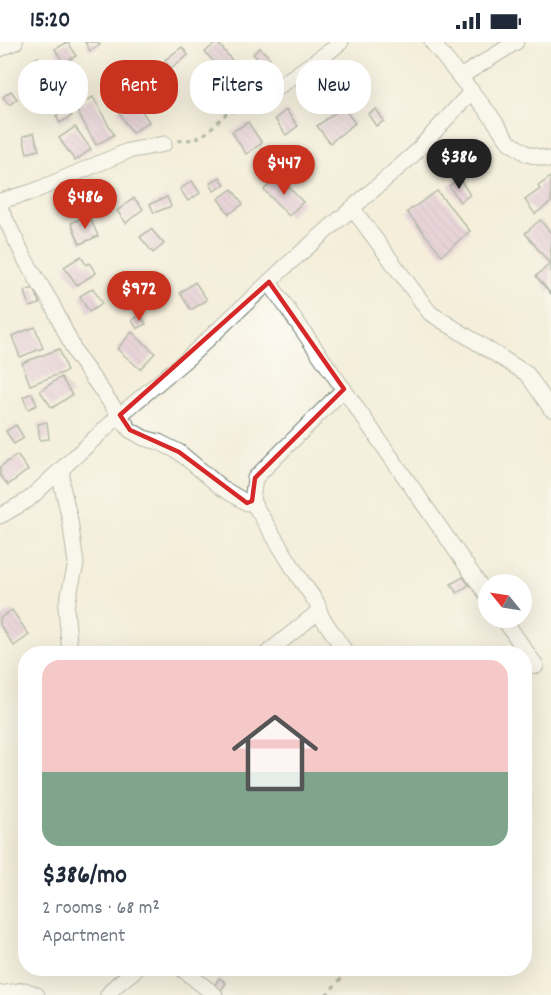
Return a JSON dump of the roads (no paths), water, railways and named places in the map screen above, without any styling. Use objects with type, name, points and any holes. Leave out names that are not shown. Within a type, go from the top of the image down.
[{"type":"street","points":[[0,49],[15,42]]},
{"type":"street","points":[[284,83],[341,42]]},
{"type":"street","points":[[432,42],[509,142],[527,154],[551,160]]},
{"type":"street","points":[[460,77],[516,42]]},
{"type":"street","points":[[0,516],[28,500],[120,415],[189,357],[269,282],[413,155],[472,91]]},
{"type":"street","points":[[0,201],[32,192],[128,151],[165,144]]},
{"type":"street","points":[[0,208],[26,261],[52,304],[77,356],[130,430],[179,453],[222,488],[247,503],[252,501]]},
{"type":"street","points":[[353,209],[430,313],[527,374],[551,409]]},
{"type":"street","points":[[269,282],[478,582]]},
{"type":"street","points":[[342,646],[252,501],[255,478],[344,389]]},
{"type":"street","points":[[62,470],[62,486],[70,520],[76,564],[66,608],[69,646]]},
{"type":"street","points":[[276,646],[319,611]]},
{"type":"street","points":[[510,628],[522,646]]},
{"type":"street","points":[[532,660],[536,666]]},
{"type":"street","points":[[108,995],[112,987],[129,976]]},
{"type":"street","points":[[191,976],[215,995]]},
{"type":"street","points":[[0,994],[25,990],[37,995]]}]
